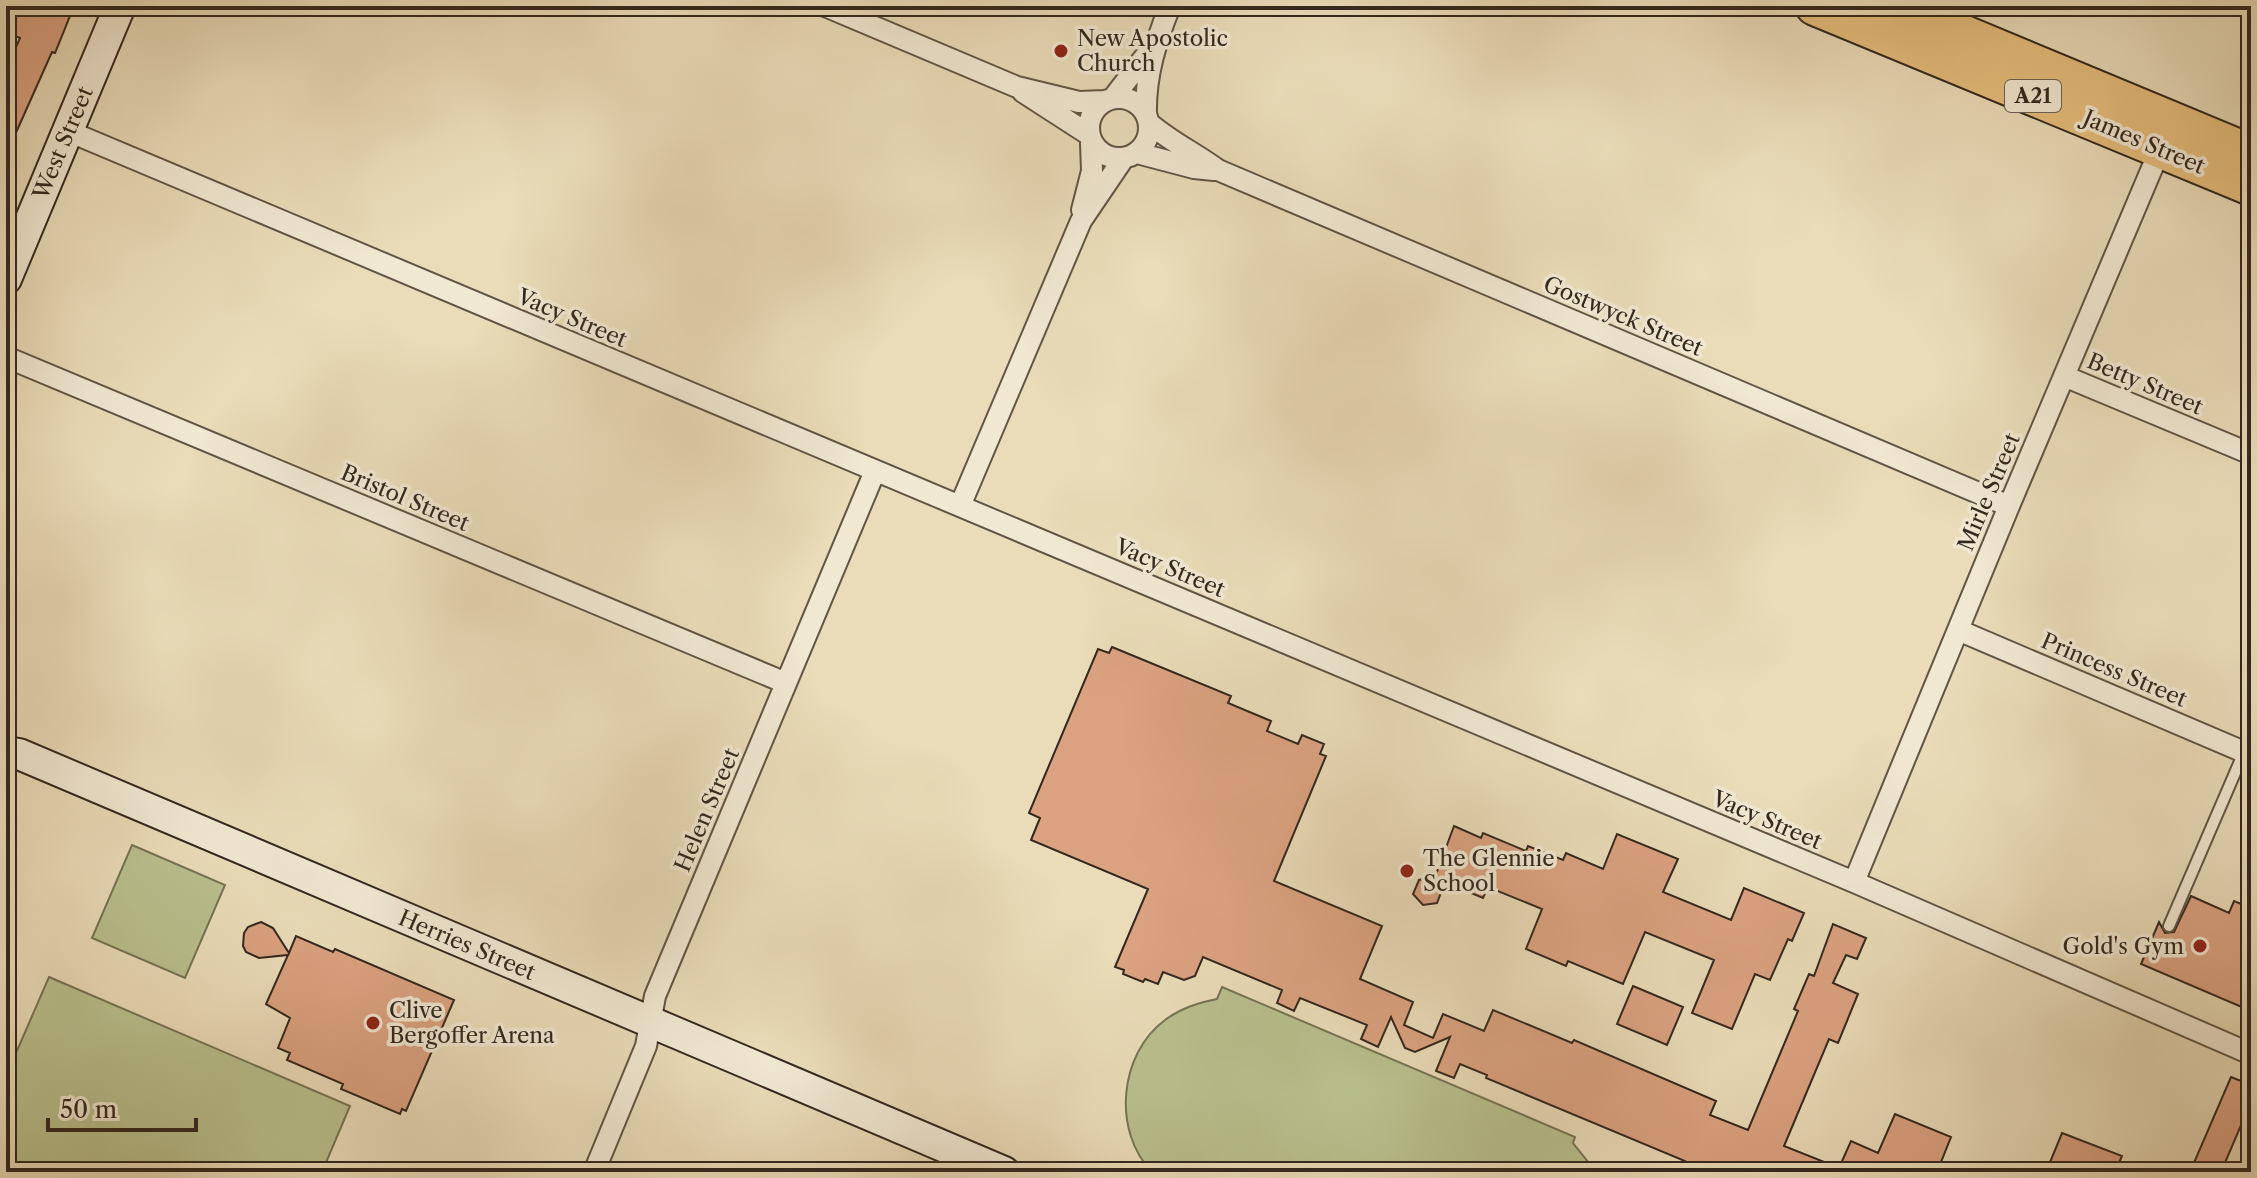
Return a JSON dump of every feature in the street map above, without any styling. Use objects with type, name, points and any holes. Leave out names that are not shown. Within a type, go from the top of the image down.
[{"type":"highway","name":"James Street","points":[[1815,6],[2166,135],[2251,154]]},
{"type":"highway","name":"James Street","points":[[1896,6],[2166,135],[2251,186]]},
{"type":"street","name":"West Street","points":[[6,279],[120,6]]},
{"type":"street","points":[[825,6],[1017,87],[1079,102],[1132,101],[1147,119]]},
{"type":"street","points":[[1081,221],[1130,156],[1146,143],[1146,87],[1154,45],[1170,6]]},
{"type":"street","points":[[960,506],[1081,221],[1092,171],[1091,115],[1108,100],[1154,45]]},
{"type":"street","points":[[1017,87],[1090,138],[1105,156],[1130,156]]},
{"type":"street","name":"Gostwyck Street","points":[[1147,119],[1168,139],[1218,170],[2009,506]]},
{"type":"street","name":"Vacy Street","points":[[68,131],[1854,882],[2251,1054]]},
{"type":"street","name":"Mirle Street","points":[[1854,882],[2166,135]]},
{"type":"street","name":"Gostwyck Street","points":[[1130,156],[1218,170]]},
{"type":"street","name":"Bristol Street","points":[[6,357],[786,683]]},
{"type":"street","name":"Betty Street","points":[[2064,376],[2251,454]]},
{"type":"street","name":"Helen Street","points":[[594,1172],[646,1046],[655,996],[875,471]]},
{"type":"street","name":"Princess Street","points":[[1958,630],[2247,754]]},
{"type":"street","name":"Herries Street","points":[[10,750],[1004,1172]]},
{"type":"lane","points":[[2169,926],[2247,754]]},
{"type":"green space","points":[[132,845],[225,885],[185,978],[92,938]]},
{"type":"green space","points":[[49,977],[350,1106],[322,1172],[6,1172],[6,1076]]},
{"type":"green space","points":[[1222,987],[1575,1137],[1573,1143],[1596,1172],[1152,1172],[1139,1155],[1126,1115],[1130,1072],[1138,1052],[1165,1020],[1190,1006],[1217,999]]},
{"type":"building","points":[[17,6],[74,6],[6,155],[6,70],[20,38],[6,32]]},
{"type":"building","points":[[1112,647],[1231,696],[1228,703],[1271,721],[1267,731],[1298,744],[1302,735],[1324,744],[1320,754],[1326,756],[1274,881],[1382,926],[1360,979],[1413,1002],[1404,1025],[1433,1038],[1443,1014],[1484,1031],[1493,1010],[1572,1043],[1574,1040],[1716,1101],[1710,1115],[1748,1130],[1798,1011],[1794,1009],[1809,974],[1814,976],[1833,924],[1866,938],[1857,959],[1846,955],[1833,983],[1858,994],[1838,1043],[1829,1039],[1784,1146],[1839,1168],[1851,1141],[1878,1153],[1895,1114],[1951,1137],[1937,1172],[1681,1172],[1685,1161],[1486,1078],[1487,1075],[1460,1064],[1454,1078],[1436,1071],[1450,1037],[1415,1052],[1405,1048],[1391,1017],[1378,1047],[1361,1039],[1367,1025],[1300,998],[1294,1011],[1277,1003],[1282,990],[1203,957],[1195,976],[1184,980],[1163,972],[1158,984],[1123,974],[1124,970],[1115,967],[1148,889],[1031,840],[1040,818],[1029,813],[1098,649],[1109,653]]},
{"type":"building","points":[[1454,826],[1481,838],[1483,833],[1526,851],[1528,846],[1563,860],[1566,853],[1603,869],[1617,834],[1678,859],[1663,892],[1731,920],[1744,888],[1804,913],[1792,941],[1788,939],[1770,980],[1755,974],[1732,1029],[1692,1013],[1714,960],[1645,932],[1623,984],[1568,961],[1566,966],[1526,949],[1542,909],[1488,887],[1483,898],[1445,882],[1437,903],[1423,905],[1413,894],[1419,880],[1435,877]]},
{"type":"building","name":"Gold's Gym","points":[[2191,896],[2229,913],[2234,901],[2251,908],[2251,1011],[2141,964],[2159,922],[2165,933],[2174,932]]},
{"type":"building","name":"Clive Bergoffer Arena","points":[[261,922],[273,928],[289,953],[296,936],[333,952],[335,949],[454,1000],[406,1111],[402,1109],[400,1114],[341,1089],[343,1084],[287,1060],[290,1053],[278,1048],[290,1018],[266,1004],[288,955],[259,958],[246,952],[243,946],[248,927]]},
{"type":"building","points":[[1633,986],[1683,1007],[1667,1045],[1617,1024]]},
{"type":"building","points":[[2231,1077],[2251,1085],[2251,1102],[2221,1172],[2190,1172]]},
{"type":"building","points":[[2062,1133],[2122,1156],[2115,1172],[2046,1172]]},
{"type":"place","name":"New Apostolic Church","points":[[1061,51]]},
{"type":"place","name":"The Glennie School","points":[[1407,871]]},
{"type":"place","name":"Gold's Gym","points":[[2200,946]]},
{"type":"place","name":"Clive Bergoffer Arena","points":[[373,1023]]}]
